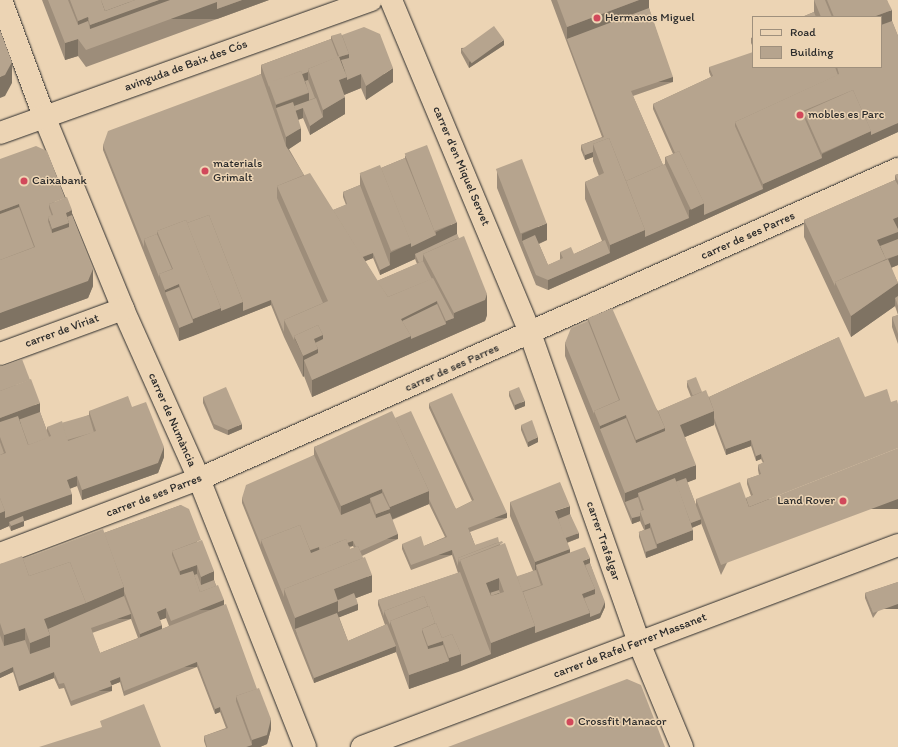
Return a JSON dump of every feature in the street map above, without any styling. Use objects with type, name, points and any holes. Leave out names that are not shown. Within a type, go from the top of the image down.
[{"type":"street","name":"carrer de Numància","points":[[0,0],[44,116],[123,309],[199,480],[305,747]]},
{"type":"street","name":"avinguda de Baix des Cós","points":[[0,133],[371,0]]},
{"type":"street","name":"carrer d'en Miquel Servet","points":[[391,0],[530,333]]},
{"type":"street","name":"carrer de ses Parres","points":[[0,554],[199,480],[898,169]]},
{"type":"street","name":"carrer de Viriat","points":[[0,354],[123,309]]},
{"type":"street","name":"carrer Trafalgar","points":[[530,333],[638,643],[682,747]]},
{"type":"street","name":"carrer de Rafel Ferrer Massanet","points":[[362,747],[898,545]]},
{"type":"building","points":[[48,0],[68,0],[78,25],[88,21],[90,29],[170,0],[217,0],[217,2],[86,50],[78,39],[65,43]]},
{"type":"building","points":[[70,0],[101,0],[105,11],[135,0],[159,0],[90,25],[88,17],[78,21]]},
{"type":"building","points":[[101,0],[135,0],[105,11]]},
{"type":"building","points":[[217,0],[242,0],[217,9]]},
{"type":"building","points":[[557,0],[639,0],[567,27]]},
{"type":"building","points":[[814,0],[825,0],[832,16],[821,16]]},
{"type":"building","points":[[827,0],[887,0],[892,10],[876,16],[834,16]]},
{"type":"building","points":[[649,8],[673,77],[631,91],[663,165],[626,181],[609,138],[593,144],[593,152],[585,155],[581,145],[604,137],[567,39]]},
{"type":"building","points":[[814,12],[816,16],[804,16]]},
{"type":"building","name":"mobles es Parc","points":[[892,21],[898,36],[898,123],[871,135],[871,131],[853,90],[803,111],[803,115],[822,158],[763,184],[735,122],[839,74],[837,68],[882,68],[882,25]]},
{"type":"building","points":[[494,26],[504,40],[472,63],[462,50]]},
{"type":"building","points":[[364,27],[380,34],[393,68],[366,86],[361,74],[347,80],[341,60],[349,58],[342,35]]},
{"type":"building","points":[[0,30],[12,62],[5,75],[0,77]]},
{"type":"building","points":[[341,33],[349,54],[339,57],[347,77],[339,80],[345,97],[323,110],[308,69],[339,56],[331,36]]},
{"type":"building","points":[[331,39],[338,57],[308,69],[308,72],[302,74],[301,71],[269,84],[269,87],[261,65]]},
{"type":"building","points":[[752,52],[752,68],[835,68],[838,75],[735,122],[735,126],[763,189],[704,215],[704,203],[679,151],[675,153],[653,104],[713,76],[709,67]]},
{"type":"building","points":[[301,71],[309,93],[276,105],[268,83]]},
{"type":"building","name":"materials Grimalt","points":[[261,74],[286,146],[304,175],[277,186],[277,198],[323,303],[284,320],[284,332],[271,300],[243,311],[243,302],[209,215],[187,223],[186,220],[157,231],[157,234],[144,239],[144,247],[103,145],[108,131]]},
{"type":"building","points":[[308,80],[315,98],[309,100],[309,93],[305,81]]},
{"type":"building","points":[[853,90],[871,131],[822,153],[804,112]]},
{"type":"building","points":[[316,98],[323,117],[310,126],[303,108],[295,111],[294,106]]},
{"type":"building","points":[[293,102],[301,128],[286,137],[276,108]]},
{"type":"building","points":[[609,138],[645,230],[610,245],[585,182],[604,173],[593,144]]},
{"type":"building","points":[[427,145],[457,222],[434,231],[405,154]]},
{"type":"building","points":[[36,146],[47,151],[65,198],[49,204],[52,216],[48,217],[48,221],[52,233],[69,227],[67,217],[72,215],[93,269],[88,281],[0,313],[0,260],[35,247],[19,204],[0,211],[0,159]]},
{"type":"building","points":[[679,151],[704,203],[691,210],[666,158]]},
{"type":"building","points":[[405,158],[436,235],[411,247],[411,243],[381,168]]},
{"type":"building","points":[[522,159],[547,223],[521,233],[496,169]]},
{"type":"building","points":[[665,164],[689,218],[645,237],[645,230],[626,181]]},
{"type":"building","points":[[380,165],[411,243],[391,251],[360,173]]},
{"type":"building","points":[[310,173],[388,297],[433,278],[454,318],[446,321],[437,301],[401,319],[411,336],[312,380],[304,360],[318,353],[315,343],[323,339],[323,335],[318,325],[294,336],[294,340],[284,320],[328,301],[277,186]]},
{"type":"building","points":[[898,174],[898,181],[895,175]]},
{"type":"building","points":[[895,180],[898,185],[898,217],[893,219],[898,232],[877,240],[886,259],[835,282],[835,286],[804,220]]},
{"type":"building","points":[[360,185],[390,265],[380,270],[373,253],[362,257],[333,210],[347,204],[343,192]]},
{"type":"building","points":[[67,197],[72,210],[66,213],[69,223],[52,229],[48,217],[53,215],[49,204]]},
{"type":"building","points":[[19,207],[34,247],[0,260],[0,214]]},
{"type":"building","points":[[209,215],[243,302],[221,311],[187,223]]},
{"type":"building","points":[[186,220],[221,308],[193,319],[179,284],[165,290],[159,274],[173,269],[157,231]]},
{"type":"building","points":[[157,234],[172,269],[159,274],[159,277],[144,239]]},
{"type":"building","points":[[457,234],[459,238],[423,254],[423,261],[419,263],[415,254]]},
{"type":"building","points":[[535,235],[548,265],[563,258],[560,252],[571,247],[574,254],[605,240],[610,253],[548,280],[536,275],[522,241]]},
{"type":"building","points":[[464,236],[487,294],[485,300],[454,313],[423,254]]},
{"type":"building","points":[[898,239],[898,255],[886,259],[880,246]]},
{"type":"building","points":[[888,259],[898,283],[851,316],[835,282]]},
{"type":"building","points":[[423,261],[432,279],[388,297],[377,281]]},
{"type":"building","points":[[179,287],[193,322],[179,328],[165,293]]},
{"type":"building","points":[[898,296],[898,306],[895,298]]},
{"type":"building","points":[[437,304],[446,324],[411,339],[411,336],[402,321]]},
{"type":"building","points":[[612,308],[665,428],[636,440],[626,415],[600,426],[594,411],[620,400],[588,318]]},
{"type":"building","points":[[898,315],[898,334],[892,317]]},
{"type":"building","points":[[588,321],[619,400],[594,411],[594,414],[565,343],[571,328]]},
{"type":"building","points":[[318,325],[323,335],[314,339],[318,349],[303,356],[294,336]]},
{"type":"building","points":[[839,337],[865,397],[887,389],[891,402],[897,400],[898,448],[749,507],[746,498],[753,495],[747,479],[761,474],[758,465],[764,462],[761,454],[756,456],[751,440],[726,449],[714,418],[714,411],[709,397]]},
{"type":"building","points":[[22,359],[30,380],[0,391],[0,367]]},
{"type":"building","points":[[696,377],[702,392],[693,396],[687,381]]},
{"type":"building","points":[[31,379],[40,403],[0,418],[0,391]]},
{"type":"building","points":[[226,387],[242,424],[228,430],[214,424],[203,397]]},
{"type":"building","points":[[519,387],[525,401],[515,405],[509,391]]},
{"type":"building","points":[[706,390],[714,411],[680,425],[696,465],[625,493],[600,429],[626,418],[636,443],[665,431],[658,411]]},
{"type":"building","points":[[452,393],[507,513],[468,528],[475,545],[498,537],[499,542],[458,558],[458,566],[452,550],[411,565],[402,544],[421,536],[424,546],[447,537],[429,499],[429,491],[395,418],[411,411],[456,509],[474,500],[429,403]]},
{"type":"building","points":[[128,396],[132,407],[146,402],[164,447],[158,463],[82,490],[77,476],[67,480],[72,494],[5,518],[5,511],[0,498],[0,455],[6,453],[0,437],[0,422],[18,416],[28,445],[51,436],[47,427],[62,421],[68,441],[96,431],[89,411]]},
{"type":"building","points":[[392,411],[429,491],[390,507],[382,489],[341,506],[314,447]]},
{"type":"building","points":[[40,412],[49,437],[29,445],[19,420]]},
{"type":"building","points":[[89,415],[94,432],[67,440],[62,423]]},
{"type":"building","points":[[532,420],[538,437],[528,442],[521,425]]},
{"type":"building","points":[[0,442],[4,453],[0,455]]},
{"type":"building","points":[[898,448],[898,499],[721,565],[696,499],[740,482],[749,507]]},
{"type":"building","points":[[314,455],[341,515],[370,503],[376,518],[390,513],[398,534],[360,551],[358,546],[356,547],[353,541],[347,543],[346,539],[320,550],[319,547],[310,550],[300,525],[261,540],[261,545],[242,498],[246,485]]},
{"type":"building","points":[[675,478],[693,530],[657,544],[650,523],[645,525],[640,511],[644,510],[638,493]]},
{"type":"building","points":[[686,478],[701,519],[691,523],[676,482]]},
{"type":"building","points":[[560,482],[570,506],[555,511],[570,549],[535,562],[510,502]]},
{"type":"building","points":[[382,493],[390,509],[376,514],[370,498]]},
{"type":"building","points":[[638,497],[642,510],[640,511],[640,516],[632,518],[625,502]]},
{"type":"building","points":[[0,498],[5,511],[0,513]]},
{"type":"building","points":[[181,505],[189,509],[201,540],[172,551],[172,555],[180,575],[193,571],[200,592],[218,585],[224,600],[171,621],[166,608],[157,612],[162,625],[140,634],[104,533]]},
{"type":"building","points":[[570,514],[579,533],[565,538],[558,519]]},
{"type":"building","points":[[23,516],[24,521],[11,526],[9,522]]},
{"type":"building","points":[[300,525],[311,553],[346,539],[350,549],[358,546],[363,558],[284,589],[284,597],[261,540]]},
{"type":"building","points":[[650,528],[657,548],[645,552],[639,532]]},
{"type":"building","points":[[103,529],[124,587],[86,603],[70,562],[29,576],[23,559]]},
{"type":"building","points":[[202,540],[214,571],[201,577],[197,565],[180,571],[172,551]]},
{"type":"building","points":[[502,541],[503,543],[460,560],[459,563],[458,558]]},
{"type":"building","points":[[505,543],[535,626],[491,643],[460,560]],"holes":[[[499,578],[504,592],[491,596],[486,583]]]},
{"type":"building","points":[[585,547],[590,558],[583,561],[595,589],[582,594],[590,613],[535,633],[535,626],[523,592],[543,585],[536,565]]},
{"type":"building","points":[[22,556],[29,576],[70,562],[86,603],[44,619],[50,635],[30,643],[25,628],[4,635],[0,623],[0,564]]},
{"type":"building","points":[[365,557],[372,575],[334,589],[338,601],[295,618],[284,589]]},
{"type":"building","points":[[590,563],[605,602],[600,613],[590,617],[590,613],[584,598],[595,594],[595,589],[585,565]]},
{"type":"building","points":[[536,570],[541,585],[522,591],[517,576]]},
{"type":"building","points":[[460,572],[491,654],[461,666],[461,654],[452,634],[442,638],[424,596],[384,611],[384,616],[378,600]]},
{"type":"building","points":[[197,574],[201,585],[214,580],[216,586],[200,592],[194,575]]},
{"type":"building","points":[[898,582],[898,604],[873,613],[865,593]]},
{"type":"building","points":[[499,590],[500,593],[491,596],[490,593]]},
{"type":"building","points":[[354,593],[358,604],[338,612],[338,600]]},
{"type":"building","points":[[124,596],[131,614],[91,628],[100,653],[226,604],[257,689],[236,696],[236,701],[252,745],[246,747],[207,747],[204,736],[228,728],[220,707],[215,709],[197,662],[124,691],[120,677],[110,681],[112,686],[71,701],[64,683],[59,684],[54,672],[19,686],[13,667],[0,673],[0,635],[4,646],[25,640],[30,654],[50,647],[50,635],[48,629]]},
{"type":"building","points":[[424,596],[428,606],[390,621],[390,625],[384,611]]},
{"type":"building","points":[[429,606],[435,623],[422,629],[428,649],[443,645],[449,661],[409,675],[390,621]]},
{"type":"building","points":[[337,613],[348,641],[387,624],[396,646],[314,678],[295,629]]},
{"type":"building","points":[[436,623],[442,638],[452,634],[461,654],[449,658],[443,641],[428,646],[422,629]]},
{"type":"building","points":[[627,679],[641,685],[665,747],[448,747]]},
{"type":"building","points":[[259,688],[271,719],[267,735],[252,740],[236,696]]},
{"type":"building","points":[[144,704],[161,747],[39,747],[102,727],[100,721]]},
{"type":"place","name":"Hermanos Miguel","points":[[597,18]]},
{"type":"place","name":"mobles es Parc","points":[[800,115]]},
{"type":"place","name":"materials Grimalt","points":[[205,171]]},
{"type":"place","name":"Caixabank","points":[[24,181]]},
{"type":"place","name":"Land Rover","points":[[843,501]]},
{"type":"place","name":"Crossfit Manacor","points":[[570,722]]}]
